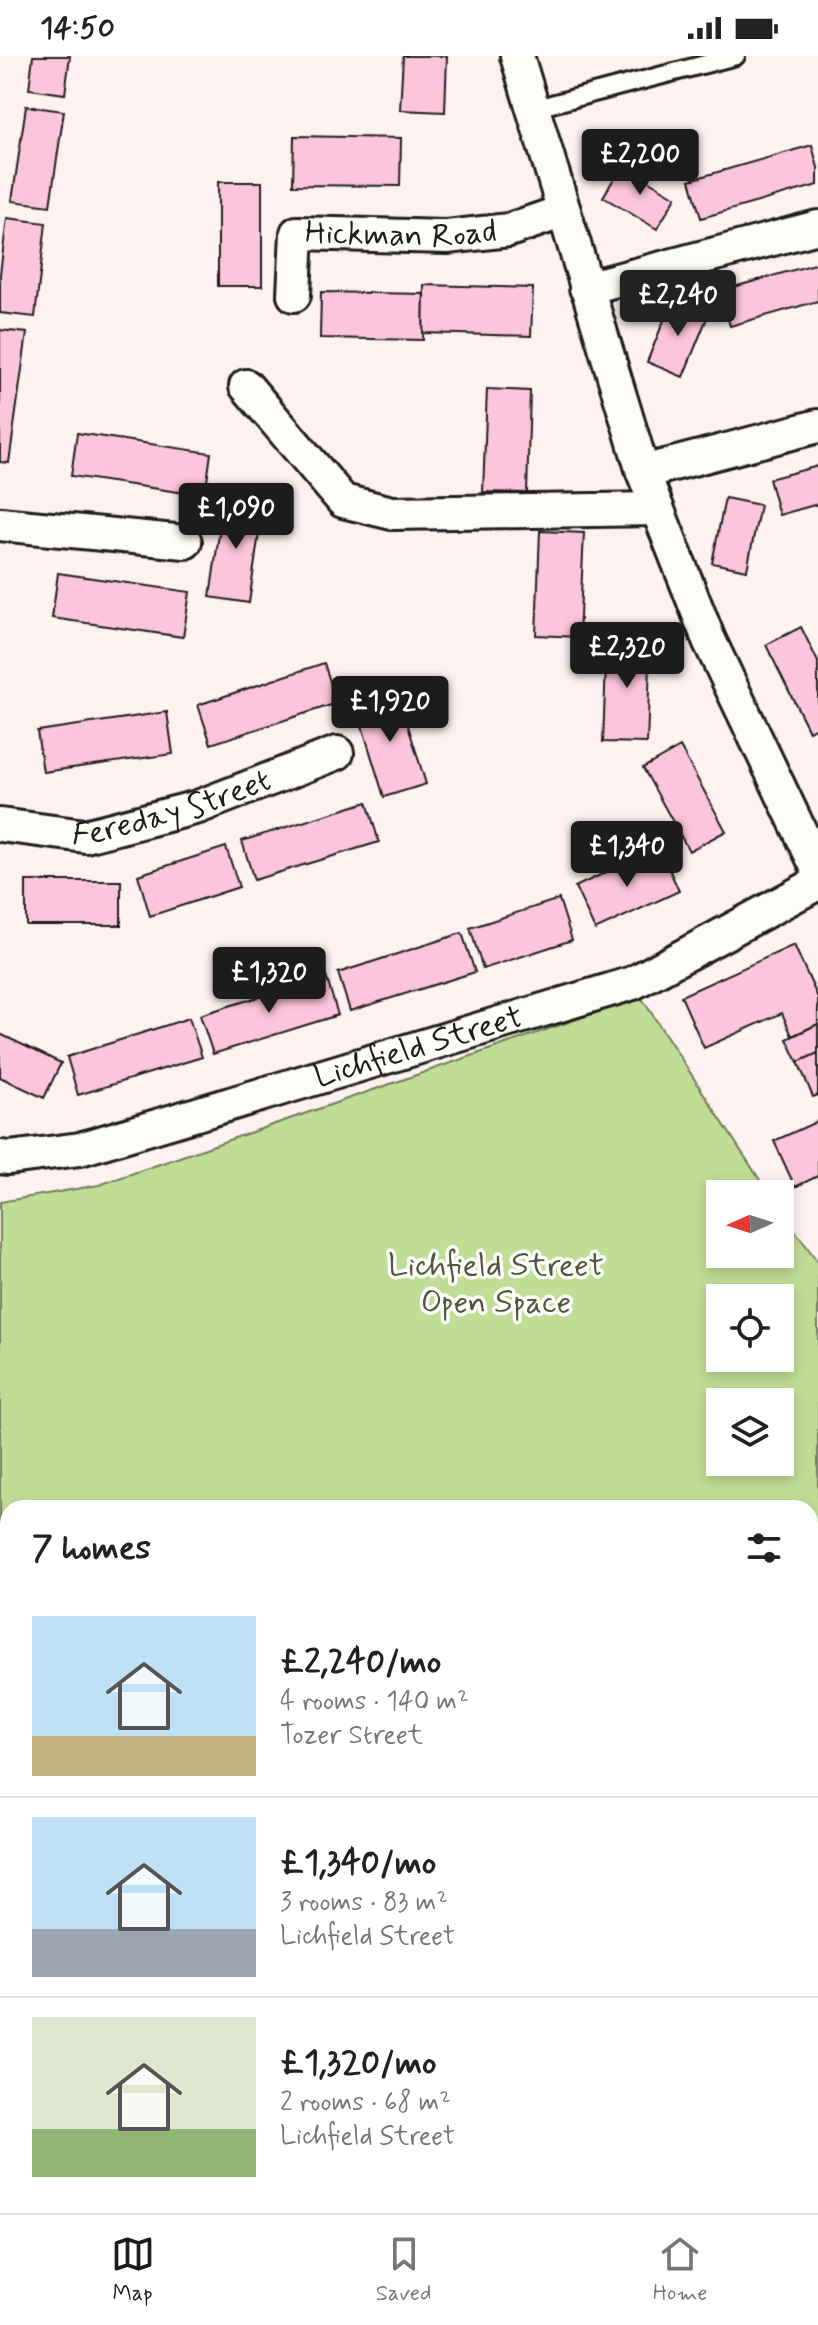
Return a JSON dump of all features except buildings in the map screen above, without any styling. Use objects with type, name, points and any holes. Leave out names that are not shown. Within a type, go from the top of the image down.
[{"type":"street","points":[[517,56],[643,472],[709,640],[818,869]]},
{"type":"street","name":"Hickman Road","points":[[294,295],[297,233],[447,237],[509,230],[564,211]]},
{"type":"street","points":[[586,288],[818,227]]},
{"type":"street","points":[[246,386],[343,501],[392,513],[657,509]]},
{"type":"street","points":[[643,472],[818,426]]},
{"type":"street","points":[[0,524],[185,542]]},
{"type":"street","name":"Fereday Street","points":[[0,825],[85,836],[198,807],[337,753]]},
{"type":"street","name":"Lichfield Street","points":[[0,1157],[80,1149],[633,983],[818,883]]},
{"type":"lane","points":[[532,109],[736,56]]},
{"type":"green space","name":"Lichfield Street Open Space","points":[[641,997],[760,1180],[706,1180],[706,1268],[794,1268],[794,1229],[818,1262],[818,1500],[0,1500],[0,1202],[99,1185]]}]
